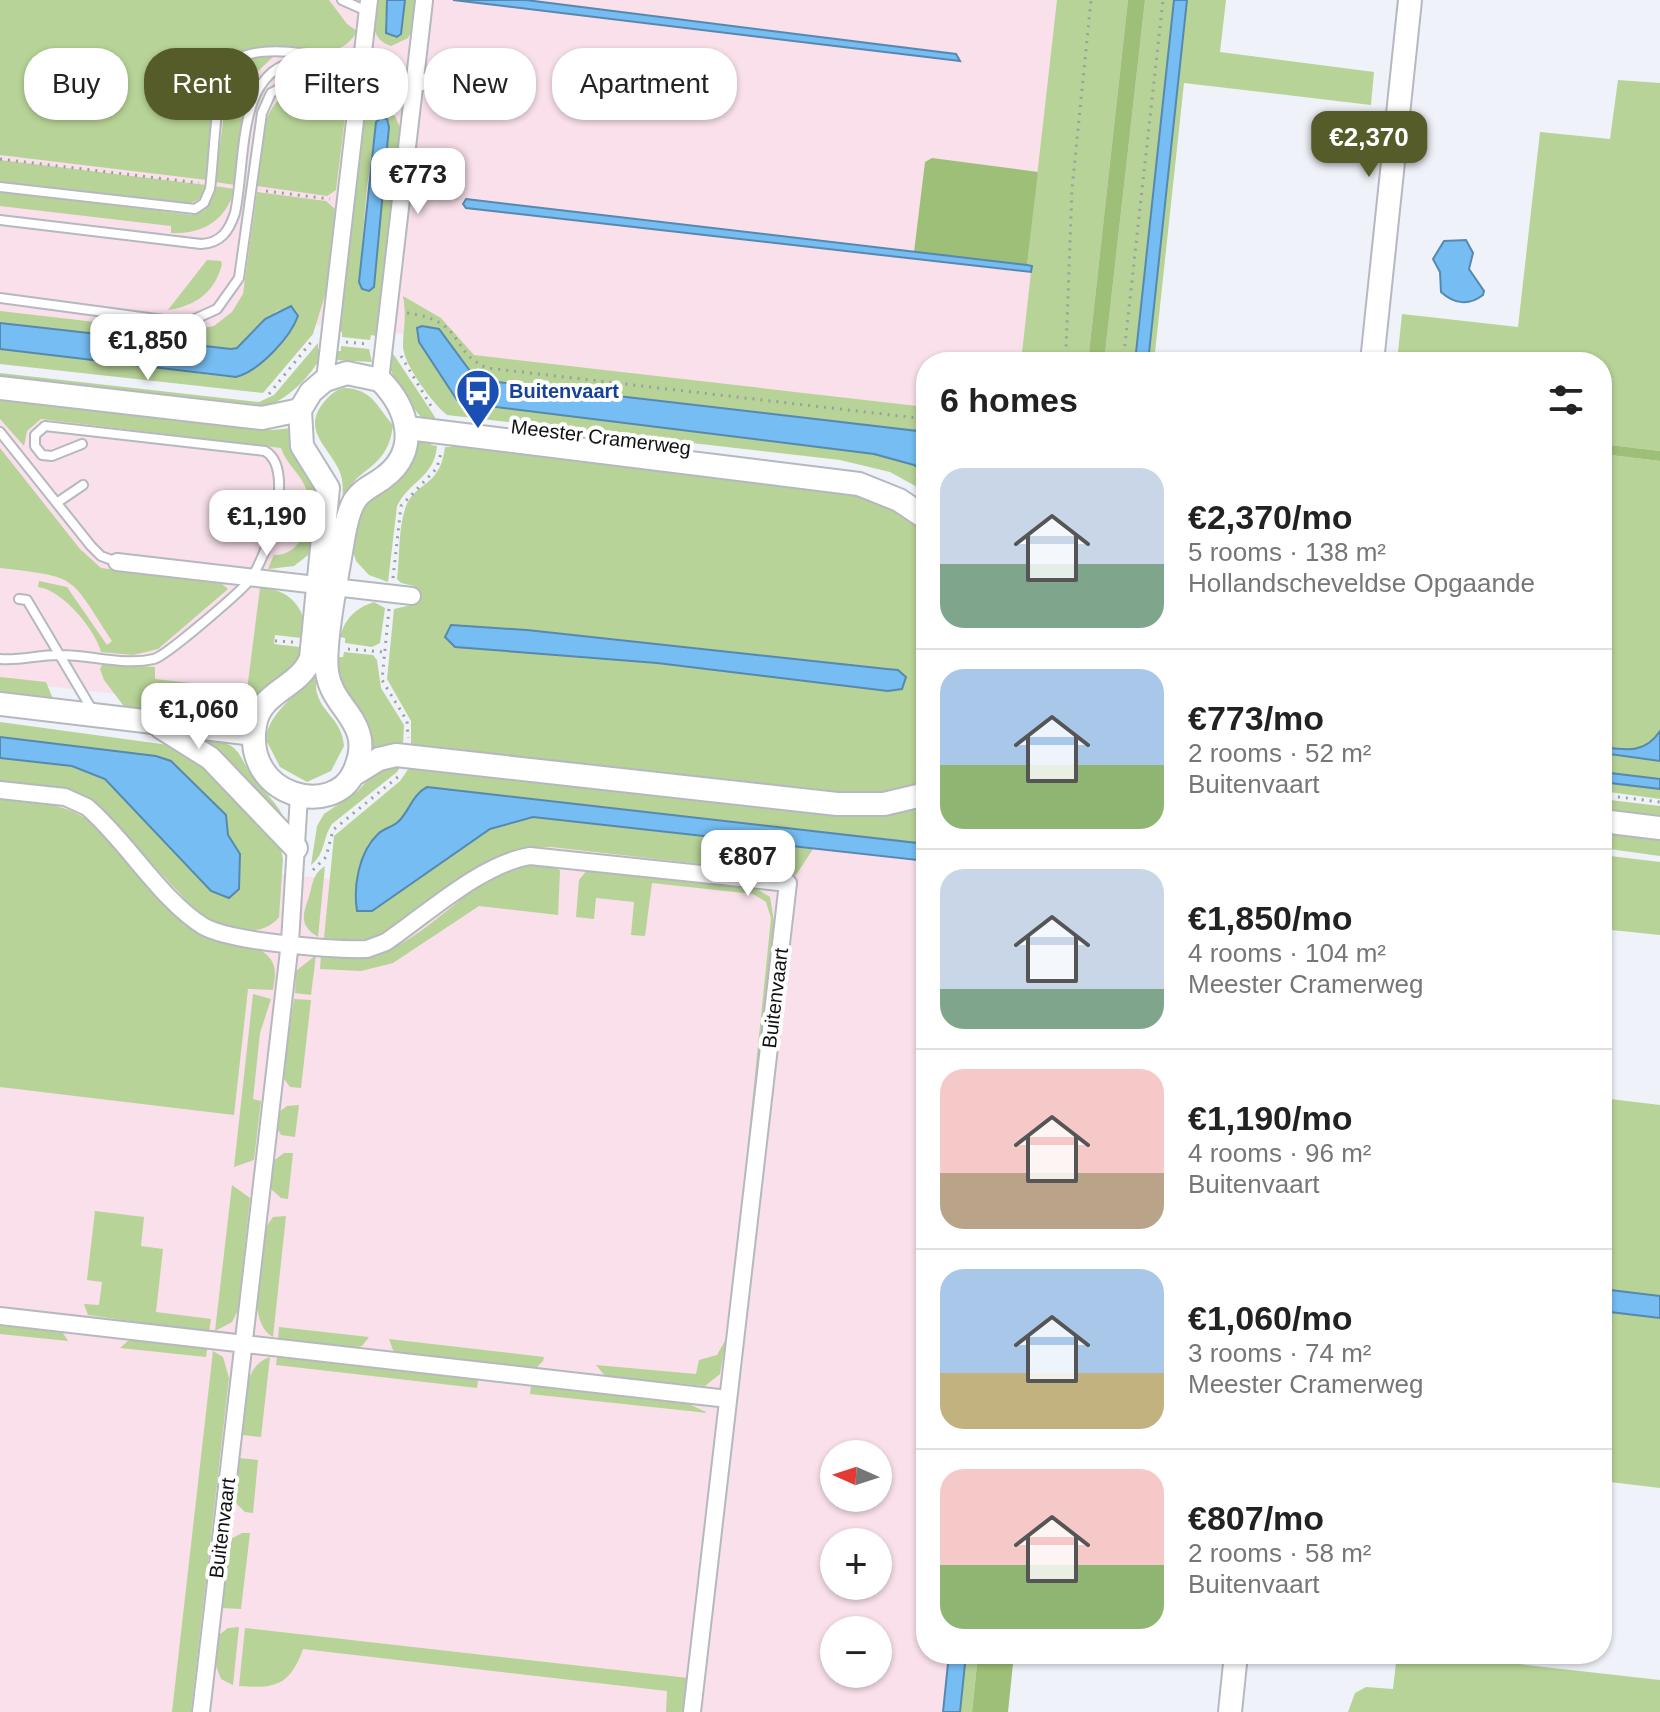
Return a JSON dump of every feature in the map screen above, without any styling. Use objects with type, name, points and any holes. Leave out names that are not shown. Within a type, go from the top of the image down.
[{"type":"main road","points":[[1373,352],[1410,0]]},
{"type":"main road","points":[[353,775],[360,744],[358,725],[327,676],[327,586],[328,488],[302,446],[300,410],[311,392],[325,380],[347,373],[380,380],[403,410],[408,428],[406,448],[396,466],[355,498],[327,586],[308,667],[260,708],[254,734],[257,762],[266,777],[281,791],[299,796],[324,794],[379,759],[406,756],[837,804],[895,803],[916,797]]},
{"type":"main road","points":[[0,388],[262,418],[300,410]]},
{"type":"main road","name":"Meester Cramerweg","points":[[408,428],[444,427],[859,484],[899,500],[916,511]]},
{"type":"main road","points":[[0,704],[254,734]]},
{"type":"main road","points":[[150,722],[210,758],[296,848]]},
{"type":"main road","points":[[1612,822],[1660,828]]},
{"type":"main road","points":[[1230,1712],[1235,1664]]},
{"type":"street","points":[[380,380],[424,1]]},
{"type":"street","points":[[358,48],[368,6]]},
{"type":"street","points":[[414,81],[424,82]]},
{"type":"street","points":[[325,380],[356,120]]},
{"type":"street","points":[[117,562],[412,596]]},
{"type":"street","name":"Buitenvaart","points":[[0,790],[65,797],[87,807],[187,914],[203,926],[231,936],[367,949],[386,942],[483,875],[517,858],[530,856],[788,883],[692,1712]]},
{"type":"street","name":"Buitenvaart","points":[[201,1712],[290,942],[299,796]]},
{"type":"street","points":[[0,1316],[728,1399]]},
{"type":"lane","points":[[342,0],[368,6]]},
{"type":"lane","points":[[0,187],[190,209],[204,203],[211,184],[223,81],[234,60],[248,52],[275,51]]},
{"type":"lane","points":[[0,220],[201,244],[216,241],[228,231],[235,213],[252,101],[261,82],[275,69]]},
{"type":"lane","points":[[408,79],[414,81]]},
{"type":"lane","points":[[408,81],[414,81]]},
{"type":"lane","points":[[0,298],[186,323],[203,318],[217,309],[239,278],[262,113],[275,91]]},
{"type":"lane","points":[[0,659],[59,655],[155,659],[172,650],[252,576],[266,545],[278,500],[280,467],[273,456],[265,451],[64,427],[45,426],[35,435],[35,446],[42,455],[52,456],[82,444]]},
{"type":"lane","points":[[0,432],[101,556],[117,562]]},
{"type":"lane","points":[[58,502],[83,485]]},
{"type":"lane","points":[[19,599],[27,600],[95,715]]},
{"type":"path","points":[[1067,352],[1072,189],[1091,0]]},
{"type":"path","points":[[1124,352],[1163,0]]},
{"type":"path","points":[[0,159],[211,184]]},
{"type":"path","points":[[252,189],[338,200]]},
{"type":"path","points":[[386,312],[433,317],[443,322],[478,364],[487,368],[916,418]]},
{"type":"path","points":[[261,397],[274,390],[314,339],[395,348],[444,427],[437,468],[401,506],[382,680],[407,721],[403,772],[333,830],[326,857],[312,872]]},
{"type":"path","points":[[1612,796],[1660,802]]},
{"type":"shaded area","name":"Buitenvaart","points":[[0,0],[1181,0],[1141,352],[916,352],[916,446],[473,393],[432,337],[281,321],[227,364],[0,337]]},
{"type":"shaded area","points":[[0,406],[284,438],[316,489],[302,554],[278,560],[261,681],[236,707],[0,681]]},
{"type":"shaded area","points":[[0,748],[129,763],[224,868],[369,883],[428,798],[916,851],[916,1664],[958,1664],[952,1712],[0,1712]]},
{"type":"green space","points":[[0,0],[329,0],[347,24],[357,31],[346,45],[338,48],[144,48],[144,120],[214,120],[207,180],[0,155]]},
{"type":"green space","points":[[375,0],[387,0],[385,26],[400,36],[405,0],[427,0],[408,38],[391,46],[376,33],[373,21]]},
{"type":"green space","points":[[1057,0],[1128,0],[1089,352],[1022,352],[1031,272],[1031,266],[1027,265]]},
{"type":"green space","points":[[1128,0],[1145,0],[1105,352],[1089,352]]},
{"type":"green space","points":[[1145,0],[1174,0],[1136,352],[1105,352]]},
{"type":"green space","points":[[1187,0],[1226,0],[1220,52],[1374,72],[1371,105],[1184,83],[1155,352],[1149,352]]},
{"type":"green space","points":[[261,56],[273,57],[259,70]]},
{"type":"green space","points":[[1618,80],[1660,83],[1660,451],[1612,445],[1612,352],[1398,352],[1402,314],[1518,327],[1540,132],[1610,139]]},
{"type":"green space","points":[[275,104],[275,120],[345,120],[336,190],[327,196],[257,186],[262,139]]},
{"type":"green space","points":[[223,120],[243,120],[235,185],[215,182]]},
{"type":"green space","points":[[366,120],[378,120],[367,186],[359,282],[369,290],[374,286],[389,123],[381,120],[397,120],[402,132],[376,336],[371,335],[370,340],[342,337],[342,332],[338,331],[362,127]]},
{"type":"green space","points":[[932,158],[1038,172],[1027,265],[914,252],[925,162]]},
{"type":"green space","points":[[0,160],[206,185],[198,200],[181,204],[0,182]]},
{"type":"green space","points":[[214,186],[235,189],[225,210],[203,228],[183,233],[171,233],[171,226],[0,206],[0,191],[192,215],[205,210]]},
{"type":"green space","points":[[257,192],[326,201],[335,209],[326,292],[313,334],[263,393],[0,364],[0,349],[228,377],[280,308],[237,348],[231,349],[0,323],[0,311],[182,332],[214,326],[232,312],[243,294]]},
{"type":"green space","points":[[207,260],[221,261],[222,264],[209,290],[196,301],[168,310]]},
{"type":"green space","points":[[403,296],[441,318],[474,355],[916,406],[916,431],[481,380],[473,375],[439,329],[419,342],[464,403],[874,454],[916,466],[916,486],[890,472],[840,460],[447,415],[420,384],[408,364],[403,347]]},
{"type":"green space","points":[[318,343],[318,349],[323,349],[307,377],[289,394],[261,408],[0,378],[0,373],[259,402],[274,395]]},
{"type":"green space","points":[[341,346],[369,349],[372,362],[336,360],[336,351],[341,351]]},
{"type":"green space","points":[[392,352],[435,417],[433,428],[419,415],[398,385],[386,356],[391,357]]},
{"type":"green space","points":[[344,388],[368,395],[393,425],[384,453],[354,482],[347,500],[343,499],[339,470],[319,438],[315,421],[324,402]]},
{"type":"green space","points":[[0,399],[272,430],[292,428],[322,488],[312,552],[294,566],[268,569],[274,555],[284,554],[299,542],[308,522],[309,501],[305,485],[281,448],[41,419],[27,431],[24,446],[0,419]]},
{"type":"green space","points":[[415,438],[431,440],[431,445],[437,446],[435,457],[397,506],[388,582],[369,575],[356,561],[352,548],[357,506]]},
{"type":"green space","points":[[451,442],[875,496],[916,522],[916,788],[855,799],[416,750],[416,745],[411,744],[411,721],[387,679],[394,609],[412,605],[414,586],[397,579],[400,535],[409,500],[438,470],[445,447],[451,447]],"holes":[[[451,625],[527,630],[887,669],[902,689],[862,688],[657,663],[455,647]]]},
{"type":"green space","points":[[1612,445],[1660,451],[1660,461],[1612,455]]},
{"type":"green space","points":[[0,448],[80,549],[101,568],[222,584],[228,589],[158,649],[133,655],[101,652],[93,633],[68,603],[38,587],[39,581],[67,587],[107,645],[112,641],[70,583],[45,574],[0,568]]},
{"type":"green space","points":[[1612,455],[1660,461],[1660,731],[1649,745],[1632,750],[1660,760],[1660,779],[1612,773]]},
{"type":"green space","points":[[260,588],[279,592],[293,600],[302,614],[307,633],[302,632],[301,638],[275,635],[274,644],[300,647],[300,652],[304,653],[245,723],[126,709],[104,680],[100,669],[103,663],[155,667],[155,679],[209,685],[208,694],[218,695],[219,687],[247,690]]},
{"type":"green space","points":[[374,602],[385,608],[380,643],[372,647],[345,643],[345,638],[340,637],[348,619]]},
{"type":"green space","points":[[344,652],[373,655],[377,660],[381,688],[404,725],[403,744],[397,743],[396,748],[366,758],[337,678],[338,657],[343,657]]},
{"type":"green space","points":[[316,668],[317,693],[323,707],[340,729],[344,746],[331,771],[307,782],[280,767],[265,738],[274,717]]},
{"type":"green space","points":[[0,677],[46,682],[54,701],[0,694]]},
{"type":"green space","points":[[0,722],[183,747],[279,840],[283,859],[279,917],[270,925],[249,930],[213,921],[194,909],[95,802],[66,790],[0,782],[0,758],[72,766],[93,773],[240,854],[228,835],[226,816],[164,758],[0,737]]},
{"type":"green space","points":[[202,738],[225,743],[237,751],[283,816],[277,818],[202,743]]},
{"type":"green space","points":[[415,762],[916,800],[916,843],[613,809],[401,820],[377,834],[360,865],[459,850],[490,829],[533,817],[813,849],[796,875],[551,847],[524,848],[504,854],[376,937],[354,941],[324,938],[334,836],[400,781],[409,768],[414,768]]},
{"type":"green space","points":[[400,767],[397,772],[332,824],[319,856],[311,865],[317,826],[324,814],[358,791],[376,770]]},
{"type":"green space","points":[[1612,783],[1660,789],[1660,799],[1612,792]]},
{"type":"green space","points":[[0,799],[50,805],[85,818],[185,924],[206,937],[260,950],[273,963],[273,990],[248,989],[234,1115],[0,1087]]},
{"type":"green space","points":[[1612,800],[1660,806],[1660,816],[1612,810]]},
{"type":"green space","points":[[1612,831],[1660,837],[1660,856],[1612,849]]},
{"type":"green space","points":[[1612,856],[1660,862],[1660,935],[1612,930]]},
{"type":"green space","points":[[539,863],[560,870],[558,915],[479,906],[393,963],[361,971],[320,969],[321,955],[363,957],[398,945],[495,876],[516,867]]},
{"type":"green space","points":[[325,866],[318,937],[307,927],[304,917],[314,878]]},
{"type":"green space","points":[[587,870],[752,886],[770,897],[774,922],[745,1173],[771,918],[766,902],[753,894],[652,883],[645,936],[631,935],[634,902],[596,898],[594,919],[576,917],[579,880]]},
{"type":"green space","points":[[316,955],[311,995],[295,993],[296,971]]},
{"type":"green space","points":[[253,994],[271,999],[260,1033],[253,1099],[261,1101],[254,1160],[234,1167]]},
{"type":"green space","points":[[294,999],[311,1000],[301,1088],[290,1087],[282,1076]]},
{"type":"green space","points":[[1612,1099],[1660,1105],[1660,1296],[1612,1290]]},
{"type":"green space","points":[[299,1105],[295,1137],[281,1135],[277,1128],[279,1112],[287,1106]]},
{"type":"green space","points":[[284,1153],[293,1153],[288,1199],[281,1198],[270,1188],[272,1162]]},
{"type":"green space","points":[[232,1185],[250,1198],[238,1310],[232,1322],[215,1331]]},
{"type":"green space","points":[[95,1211],[144,1217],[141,1246],[163,1249],[156,1312],[211,1319],[209,1332],[88,1315],[84,1304],[99,1305],[102,1282],[87,1280]]},
{"type":"green space","points":[[286,1216],[273,1337],[264,1329],[259,1317],[257,1287],[266,1227],[273,1217]]},
{"type":"green space","points":[[1612,1312],[1660,1318],[1660,1488],[1612,1482]]},
{"type":"green space","points":[[0,1325],[63,1333],[68,1341],[0,1334]]},
{"type":"green space","points":[[279,1327],[369,1337],[362,1346],[354,1348],[278,1339]]},
{"type":"green space","points":[[389,1339],[544,1357],[535,1369],[400,1354],[393,1350]]},
{"type":"green space","points":[[726,1339],[720,1374],[705,1386],[606,1377],[596,1365],[696,1374],[699,1360],[717,1355]]},
{"type":"green space","points":[[129,1340],[207,1349],[206,1357],[120,1348]]},
{"type":"green space","points":[[213,1351],[223,1357],[229,1378],[191,1712],[172,1712]]},
{"type":"green space","points":[[270,1357],[261,1437],[242,1435],[249,1379],[260,1362]]},
{"type":"green space","points":[[277,1357],[478,1381],[477,1388],[276,1365]]},
{"type":"green space","points":[[531,1386],[689,1404],[708,1413],[530,1394]]},
{"type":"green space","points":[[239,1458],[258,1460],[253,1513],[245,1512],[234,1501]]},
{"type":"green space","points":[[242,1533],[250,1533],[241,1609],[222,1608],[229,1540]]},
{"type":"green space","points":[[239,1627],[233,1685],[221,1679],[216,1666],[219,1635],[228,1628]]},
{"type":"green space","points":[[245,1628],[688,1678],[684,1712],[666,1712],[667,1691],[303,1649],[293,1670],[280,1682],[263,1687],[239,1686]]},
{"type":"green space","points":[[965,1664],[977,1664],[972,1712],[960,1712]]},
{"type":"green space","points":[[977,1664],[1013,1664],[1008,1712],[972,1712]]},
{"type":"green space","points":[[1396,1664],[1518,1664],[1660,1680],[1660,1712],[1348,1712],[1355,1693],[1366,1687],[1393,1689]]},
{"type":"water","points":[[387,0],[405,0],[401,34],[397,37],[386,33]]},
{"type":"water","points":[[453,0],[526,0],[956,54],[960,61]]},
{"type":"water","points":[[1174,0],[1187,0],[1149,352],[1136,352]]},
{"type":"water","points":[[387,120],[389,127],[374,287],[369,291],[362,289],[359,282],[376,122]]},
{"type":"water","points":[[466,199],[1032,266],[1031,272],[466,208],[463,204]]},
{"type":"water","points":[[1466,240],[1473,253],[1469,269],[1484,291],[1478,299],[1462,302],[1441,292],[1440,272],[1433,259],[1444,241]]},
{"type":"water","points":[[291,306],[298,316],[281,343],[264,361],[236,377],[0,349],[0,323],[231,349],[237,348],[265,319]]},
{"type":"water","points":[[417,328],[439,329],[473,375],[481,380],[916,431],[916,466],[874,454],[464,403],[457,400],[419,342]]},
{"type":"water","points":[[451,625],[527,630],[898,670],[906,677],[902,689],[888,691],[657,663],[455,647],[445,637]]},
{"type":"water","points":[[1660,731],[1660,761],[1612,754],[1612,748],[1634,749]]},
{"type":"water","points":[[0,737],[156,756],[171,761],[226,815],[228,835],[240,854],[239,889],[229,898],[211,891],[105,779],[72,766],[0,758]]},
{"type":"water","points":[[1612,773],[1660,779],[1660,789],[1612,783]]},
{"type":"water","points":[[427,787],[916,843],[916,860],[533,817],[490,829],[372,911],[357,911],[357,880],[366,850],[378,834],[403,817],[418,794]]},
{"type":"water","points":[[1612,1290],[1660,1296],[1660,1318],[1612,1312]]},
{"type":"water","points":[[948,1664],[965,1664],[960,1712],[943,1712]]},
{"type":"place","name":"Buitenvaart","points":[[478,430]]}]
